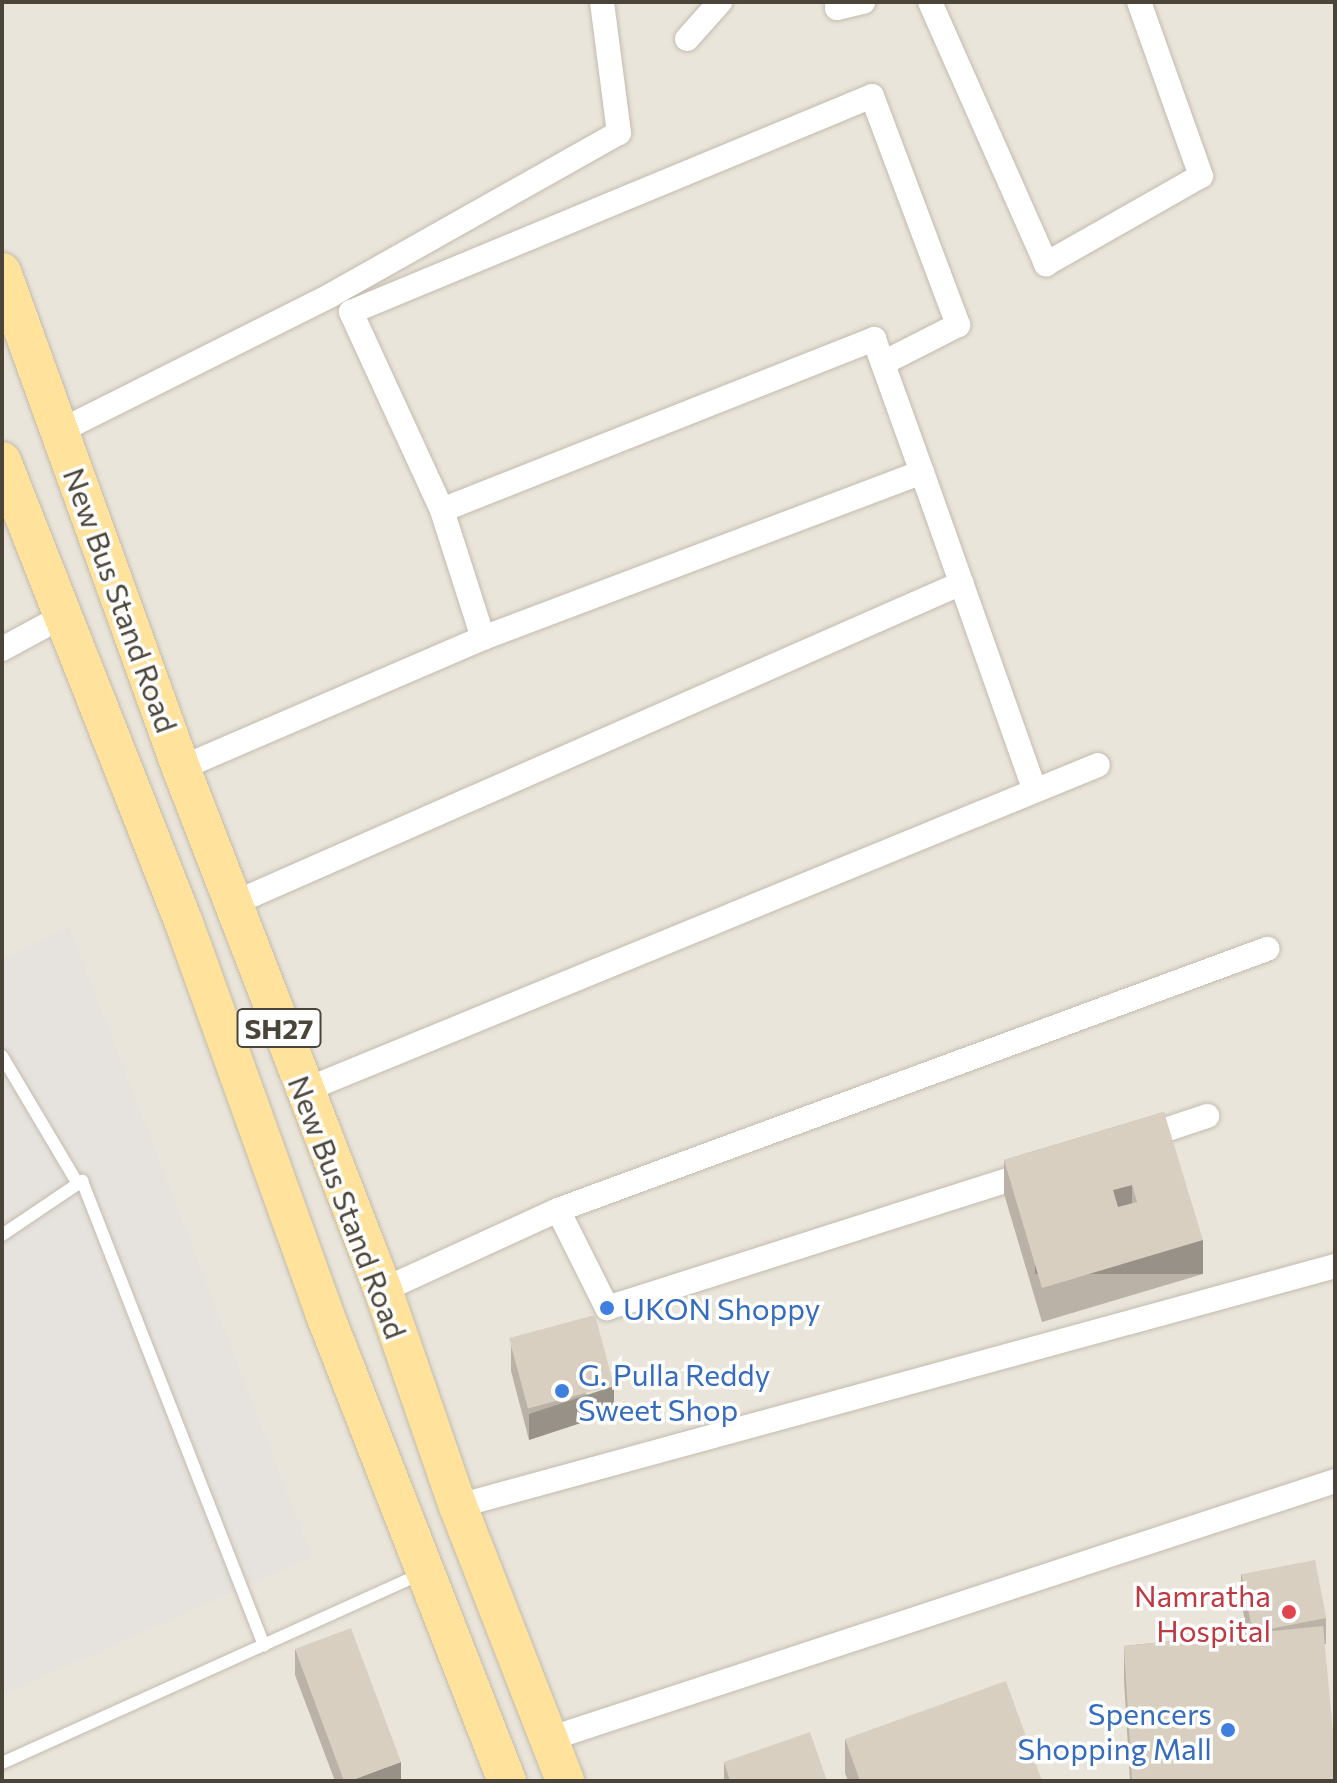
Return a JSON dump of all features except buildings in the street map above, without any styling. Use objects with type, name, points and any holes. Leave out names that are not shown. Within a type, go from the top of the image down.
[{"type":"main road","name":"New Bus Stand Road","points":[[2,272],[181,768],[303,1091],[383,1290],[458,1506],[565,1781]]},
{"type":"main road","name":"New Bus Stand Road","points":[[2,461],[507,1781]]},
{"type":"main road","points":[[252,1111],[303,1091]]},
{"type":"street","points":[[60,431],[331,295],[619,133],[602,2]]},
{"type":"street","points":[[687,39],[720,2]]},
{"type":"street","points":[[838,2],[837,8],[863,2]]},
{"type":"street","points":[[930,2],[1046,264],[1201,176],[1139,2]]},
{"type":"street","points":[[483,638],[442,510],[351,312],[872,96],[958,325],[883,363]]},
{"type":"street","points":[[442,510],[874,339],[1034,789]]},
{"type":"street","points":[[181,768],[483,638],[922,472]]},
{"type":"street","points":[[232,904],[962,583]]},
{"type":"street","points":[[2,649],[63,616]]},
{"type":"street","points":[[303,1091],[1098,765]]},
{"type":"street","points":[[383,1290],[558,1210],[1267,949]]},
{"type":"street","points":[[1117,1145],[1207,1116]]},
{"type":"street","points":[[558,1210],[607,1308],[1057,1164]]},
{"type":"street","points":[[458,1506],[1335,1266]]},
{"type":"street","points":[[549,1739],[1335,1481]]},
{"type":"lane","points":[[2,1056],[78,1184]]},
{"type":"lane","points":[[2,1235],[82,1181],[264,1646]]},
{"type":"lane","points":[[2,1763],[427,1571]]},
{"type":"shaded area","points":[[2,2],[1335,2],[1335,1781],[2,1781]]},
{"type":"shaded area","points":[[69,927],[312,1557],[2,1695],[2,958]]},
{"type":"place","name":"UKON Shoppy","points":[[607,1308]]},
{"type":"place","name":"G. Pulla Reddy Sweet Shop","points":[[562,1391]]},
{"type":"place","name":"Namratha Hospital","points":[[1289,1612]]},
{"type":"place","name":"Spencers Shopping Mall","points":[[1228,1730]]}]
